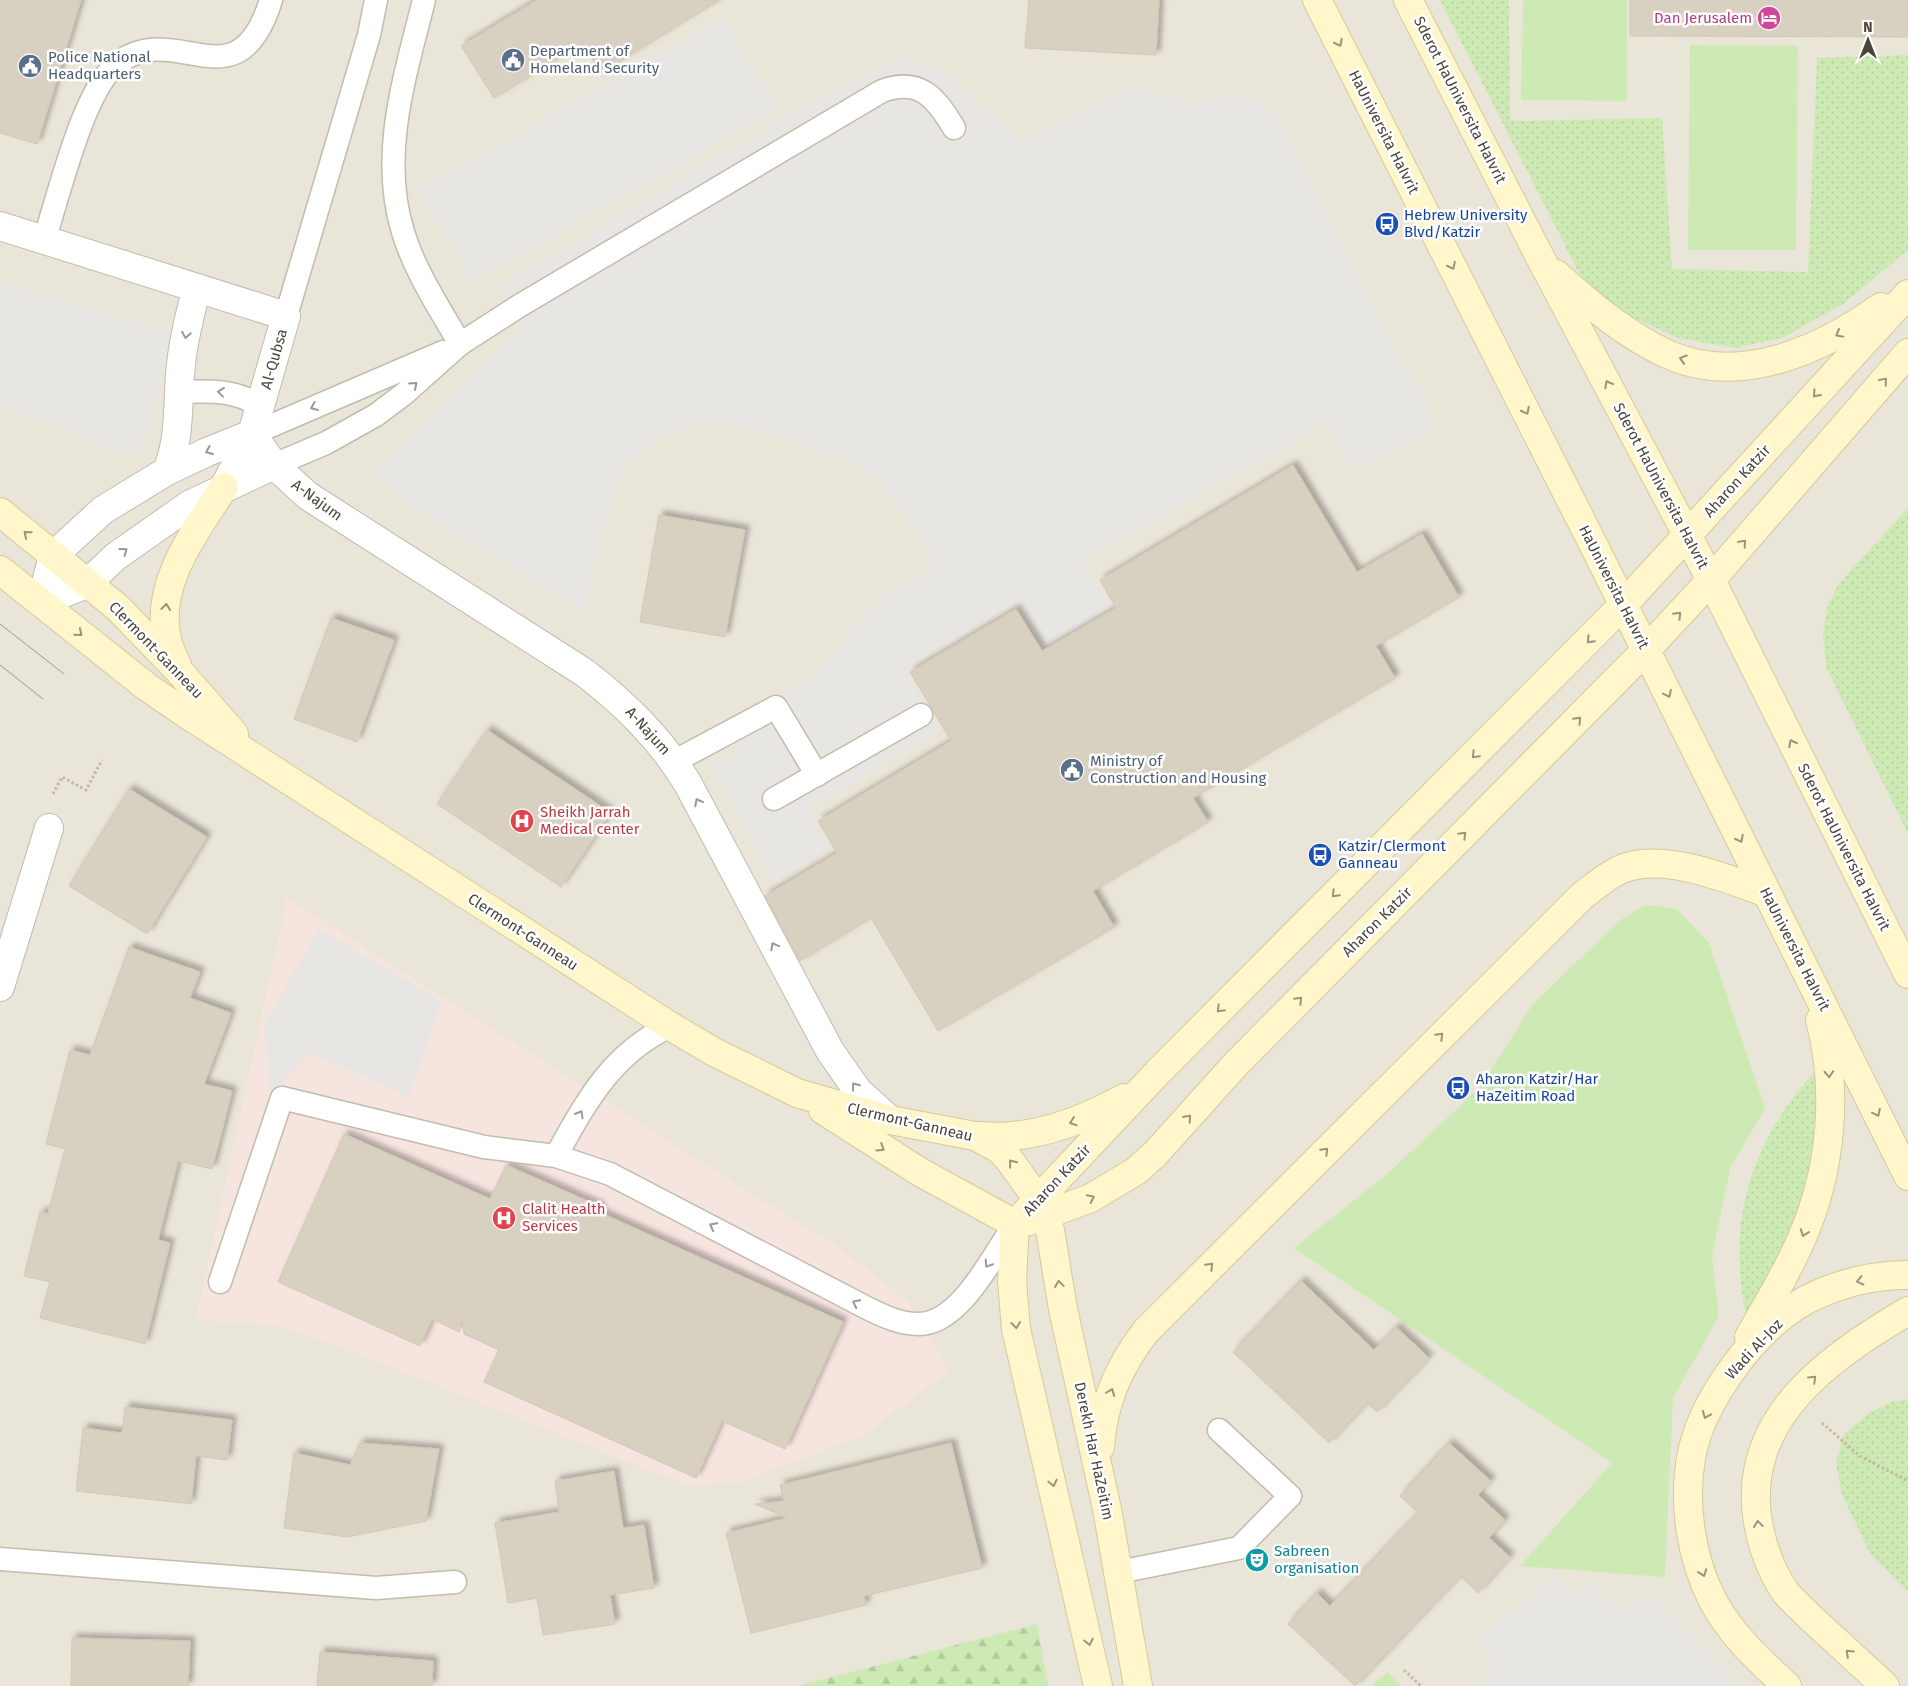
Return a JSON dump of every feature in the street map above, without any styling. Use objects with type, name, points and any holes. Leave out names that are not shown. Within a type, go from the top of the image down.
[{"type":"street","name":"HaUniversita HaIvrit","points":[[1317,0],[1624,604],[1908,1176]]},
{"type":"street","name":"Sderot HaUniversita HaIvrit","points":[[1408,0],[1542,261],[1711,580],[1908,974]]},
{"type":"street","name":"Al-Qubsa","points":[[0,226],[286,316],[252,434],[224,487]]},
{"type":"street","points":[[1542,261],[1589,303],[1648,344],[1684,360],[1722,367],[1775,360],[1814,347],[1860,322],[1908,288]]},
{"type":"street","points":[[167,471],[176,439],[187,324],[197,288]]},
{"type":"street","name":"Aharon Katzir","points":[[1042,1208],[1159,1070],[1624,604],[1908,294]]},
{"type":"street","name":"Aharon Katzir","points":[[1015,1224],[1042,1208],[1105,1191],[1136,1171],[1155,1154],[1236,1064],[1646,650],[1711,580],[1908,353]]},
{"type":"street","points":[[41,602],[53,556],[103,510],[167,471],[252,434]]},
{"type":"street","name":"A-Najum","points":[[252,434],[274,465],[308,496],[585,673],[616,696],[639,719],[674,761],[830,1051],[858,1091],[890,1120]]},
{"type":"street","points":[[41,602],[88,584],[115,557],[189,505],[274,465]]},
{"type":"street","points":[[179,671],[167,640],[165,625],[168,589],[191,538],[224,487]]},
{"type":"street","name":"Clermont-Ganneau","points":[[0,512],[118,608],[179,671],[256,759]]},
{"type":"street","name":"Clermont-Ganneau","points":[[0,570],[147,687],[670,1026],[749,1070],[797,1093],[920,1172],[1015,1224]]},
{"type":"street","points":[[0,987],[49,828]]},
{"type":"street","points":[[1107,1509],[1101,1472],[1102,1426],[1112,1389],[1135,1345],[1159,1316],[1566,912],[1588,892],[1618,871],[1647,864],[1683,868],[1726,878],[1767,893]]},
{"type":"street","points":[[1729,1372],[1802,1238],[1822,1171],[1831,1113],[1829,1068],[1821,1025],[1808,975]]},
{"type":"street","points":[[975,1136],[1000,1138],[1025,1136],[1068,1124],[1103,1110],[1131,1094],[1159,1070]]},
{"type":"street","name":"Clermont-Ganneau","points":[[797,1093],[890,1120],[975,1136],[999,1149],[1008,1158],[1042,1208]]},
{"type":"street","name":"Derekh Har HaZeitim","points":[[1042,1208],[1052,1245],[1062,1309],[1107,1509],[1138,1686]]},
{"type":"street","points":[[1015,1224],[1012,1281],[1016,1329],[1098,1686]]},
{"type":"street","name":"Wadi Al-Joz","points":[[1787,1686],[1735,1636],[1713,1601],[1694,1549],[1688,1498],[1691,1457],[1706,1411],[1729,1372],[1776,1322],[1806,1301],[1843,1285],[1872,1278],[1908,1275]]},
{"type":"street","points":[[1885,1686],[1787,1594],[1773,1571],[1759,1533],[1755,1496],[1756,1471],[1762,1452],[1784,1411],[1798,1393],[1837,1357],[1908,1311]]},
{"type":"lane","points":[[44,240],[86,110],[101,80],[109,71],[127,57],[148,50],[170,49],[205,58],[216,58],[236,52],[258,32],[271,0]]},
{"type":"lane","points":[[286,316],[369,35],[376,0]]},
{"type":"lane","points":[[424,0],[401,94],[394,140],[393,182],[398,216],[410,253],[460,344]]},
{"type":"lane","points":[[252,434],[460,344],[554,284],[882,91],[897,85],[915,87],[930,95],[942,108],[954,128]]},
{"type":"lane","points":[[274,465],[326,443],[376,415],[404,394],[460,344]]},
{"type":"lane","points":[[359,388],[376,415]]},
{"type":"lane","points":[[179,392],[230,394],[245,398],[260,407]]},
{"type":"lane","points":[[674,761],[776,708],[817,775]]},
{"type":"lane","points":[[774,800],[921,715]]},
{"type":"lane","points":[[556,1156],[600,1082],[633,1049],[648,1037],[670,1026]]},
{"type":"lane","points":[[220,1282],[282,1098],[484,1147],[556,1156],[610,1174],[867,1308],[886,1317],[911,1324],[933,1322],[956,1308],[972,1289],[1015,1224]]},
{"type":"lane","points":[[1119,1572],[1239,1548],[1290,1496],[1219,1430]]},
{"type":"lane","points":[[0,1558],[376,1588],[455,1582]]},
{"type":"path","points":[[50,800],[62,777],[86,790],[102,760]]},
{"type":"path","points":[[1818,1419],[1860,1456],[1908,1482]]},
{"type":"path","points":[[1404,1670],[1420,1686]]},
{"type":"shaded area","points":[[0,0],[1908,0],[1908,1686],[0,1686]]},
{"type":"shaded area","points":[[725,18],[777,110],[472,282],[419,189]]},
{"type":"shaded area","points":[[902,58],[923,62],[950,75],[1019,143],[1131,87],[1188,102],[1238,96],[1267,103],[1438,427],[1355,471],[1326,423],[1083,561],[1112,606],[1047,646],[1017,601],[905,670],[941,732],[807,809],[829,847],[774,882],[711,768],[741,751],[726,720],[784,692],[809,677],[828,661],[861,618],[882,597],[935,565],[904,514],[882,486],[859,466],[767,432],[713,424],[669,432],[628,463],[603,523],[585,611],[421,513],[373,475],[522,329],[497,288],[852,78]]},
{"type":"shaded area","points":[[0,282],[174,333],[147,434],[132,457],[0,404]]},
{"type":"shaded area","name":"Clalit Health Services","points":[[287,898],[835,1245],[908,1301],[949,1371],[861,1437],[744,1481],[690,1487],[366,1357],[278,1326],[196,1319]]},
{"type":"shaded area","points":[[319,929],[442,1001],[408,1097],[310,1052],[271,1095],[264,1024]]},
{"type":"shaded area","points":[[1552,1577],[1573,1597],[1589,1582],[1626,1613],[1650,1593],[1742,1686],[1472,1686],[1495,1665],[1477,1642]]},
{"type":"green space","points":[[1440,0],[1509,0],[1510,121],[1662,118],[1672,269],[1808,272],[1817,58],[1908,55],[1908,250],[1843,304],[1782,338],[1735,348],[1678,338],[1608,306],[1579,273]]},
{"type":"green space","points":[[1523,0],[1627,0],[1627,101],[1521,100]]},
{"type":"green space","points":[[1690,45],[1798,46],[1796,250],[1688,250]]},
{"type":"green space","points":[[1908,508],[1908,834],[1826,667],[1823,634],[1827,608],[1839,583]]},
{"type":"green space","points":[[1645,905],[1677,909],[1709,943],[1765,1108],[1730,1169],[1712,1256],[1719,1316],[1673,1398],[1665,1577],[1520,1566],[1612,1463],[1294,1248],[1386,1175],[1479,1088],[1533,1004],[1620,920]]},
{"type":"green space","points":[[1817,1069],[1815,1131],[1806,1192],[1793,1231],[1747,1320],[1741,1285],[1739,1250],[1742,1217],[1749,1186],[1760,1155],[1775,1125],[1794,1097]]},
{"type":"green space","points":[[1908,1399],[1908,1592],[1870,1553],[1842,1495],[1836,1463],[1844,1434],[1869,1413],[1891,1402]]},
{"type":"green space","points":[[1037,1624],[1048,1686],[797,1686]]},
{"type":"green space","points":[[1387,1672],[1402,1686],[1372,1686]]},
{"type":"building","name":"Police National Headquarters","points":[[0,0],[81,0],[37,144],[0,133]]},
{"type":"building","name":"Department of Homeland Security","points":[[537,0],[719,0],[601,73],[583,44],[494,98],[461,46]]},
{"type":"building","points":[[1029,0],[1159,0],[1156,55],[1025,48]]},
{"type":"building","name":"Dan Jerusalem","points":[[1630,0],[1908,0],[1908,37],[1630,36]]},
{"type":"building","name":"Ministry of Construction and Housing","points":[[1293,465],[1357,572],[1422,534],[1459,597],[1376,646],[1395,678],[1193,798],[1208,822],[1093,891],[1114,927],[938,1031],[871,918],[800,961],[765,896],[837,853],[818,821],[951,741],[910,672],[1016,609],[1042,651],[1116,608],[1100,580]]},
{"type":"building","points":[[659,515],[745,530],[725,637],[640,622]]},
{"type":"building","points":[[331,618],[394,640],[357,742],[294,719]]},
{"type":"building","points":[[487,730],[611,813],[561,887],[437,804]]},
{"type":"building","points":[[129,789],[207,837],[147,934],[69,886]]},
{"type":"building","points":[[129,947],[200,972],[190,998],[231,1013],[204,1084],[232,1091],[212,1169],[178,1161],[158,1240],[170,1243],[145,1344],[40,1318],[50,1282],[24,1276],[40,1212],[48,1214],[65,1149],[46,1144],[70,1050],[90,1055]]},
{"type":"building","points":[[344,1134],[490,1199],[506,1165],[601,1207],[599,1212],[843,1322],[785,1449],[722,1421],[696,1478],[484,1382],[499,1350],[464,1334],[462,1317],[459,1332],[432,1319],[420,1346],[278,1282]]},
{"type":"building","points":[[1301,1281],[1374,1350],[1396,1327],[1429,1358],[1377,1412],[1367,1403],[1329,1443],[1233,1352]]},
{"type":"building","points":[[125,1407],[232,1420],[227,1460],[196,1456],[191,1504],[76,1491],[83,1428],[122,1433]]},
{"type":"building","points":[[360,1443],[439,1449],[426,1521],[347,1537],[284,1528],[294,1453],[350,1465]]},
{"type":"building","points":[[951,1443],[982,1568],[864,1596],[866,1605],[751,1633],[726,1533],[787,1518],[755,1504],[784,1501],[780,1485]]},
{"type":"building","points":[[1449,1443],[1491,1481],[1478,1495],[1505,1520],[1489,1538],[1510,1557],[1478,1593],[1460,1576],[1355,1686],[1288,1624],[1317,1593],[1330,1606],[1418,1513],[1400,1496]]},
{"type":"building","points":[[614,1471],[623,1528],[644,1525],[654,1588],[610,1595],[615,1624],[543,1635],[537,1598],[508,1603],[495,1523],[559,1512],[555,1481]]},
{"type":"building","points":[[72,1638],[190,1641],[188,1686],[71,1686]]},
{"type":"building","points":[[320,1652],[433,1661],[432,1686],[317,1686]]},
{"type":"tram line","points":[[0,624],[64,674]]},
{"type":"tram line","points":[[0,665],[43,699]]},
{"type":"place","name":"Dan Jerusalem","points":[[1769,18]]},
{"type":"place","name":"Department of Homeland Security","points":[[513,60]]},
{"type":"place","name":"Police National Headquarters","points":[[30,66]]},
{"type":"place","name":"Hebrew University Blvd/Katzir","points":[[1387,224]]},
{"type":"place","name":"Ministry of Construction and Housing","points":[[1072,770]]},
{"type":"place","name":"Sheikh Jarrah Medical center","points":[[522,821]]},
{"type":"place","name":"Katzir/Clermont Ganneau","points":[[1320,855]]},
{"type":"place","name":"Aharon Katzir/Har HaZeitim Road","points":[[1458,1088]]},
{"type":"place","name":"Clalit Health Services","points":[[504,1218]]},
{"type":"place","name":"Sabreen organisation","points":[[1257,1560]]}]
